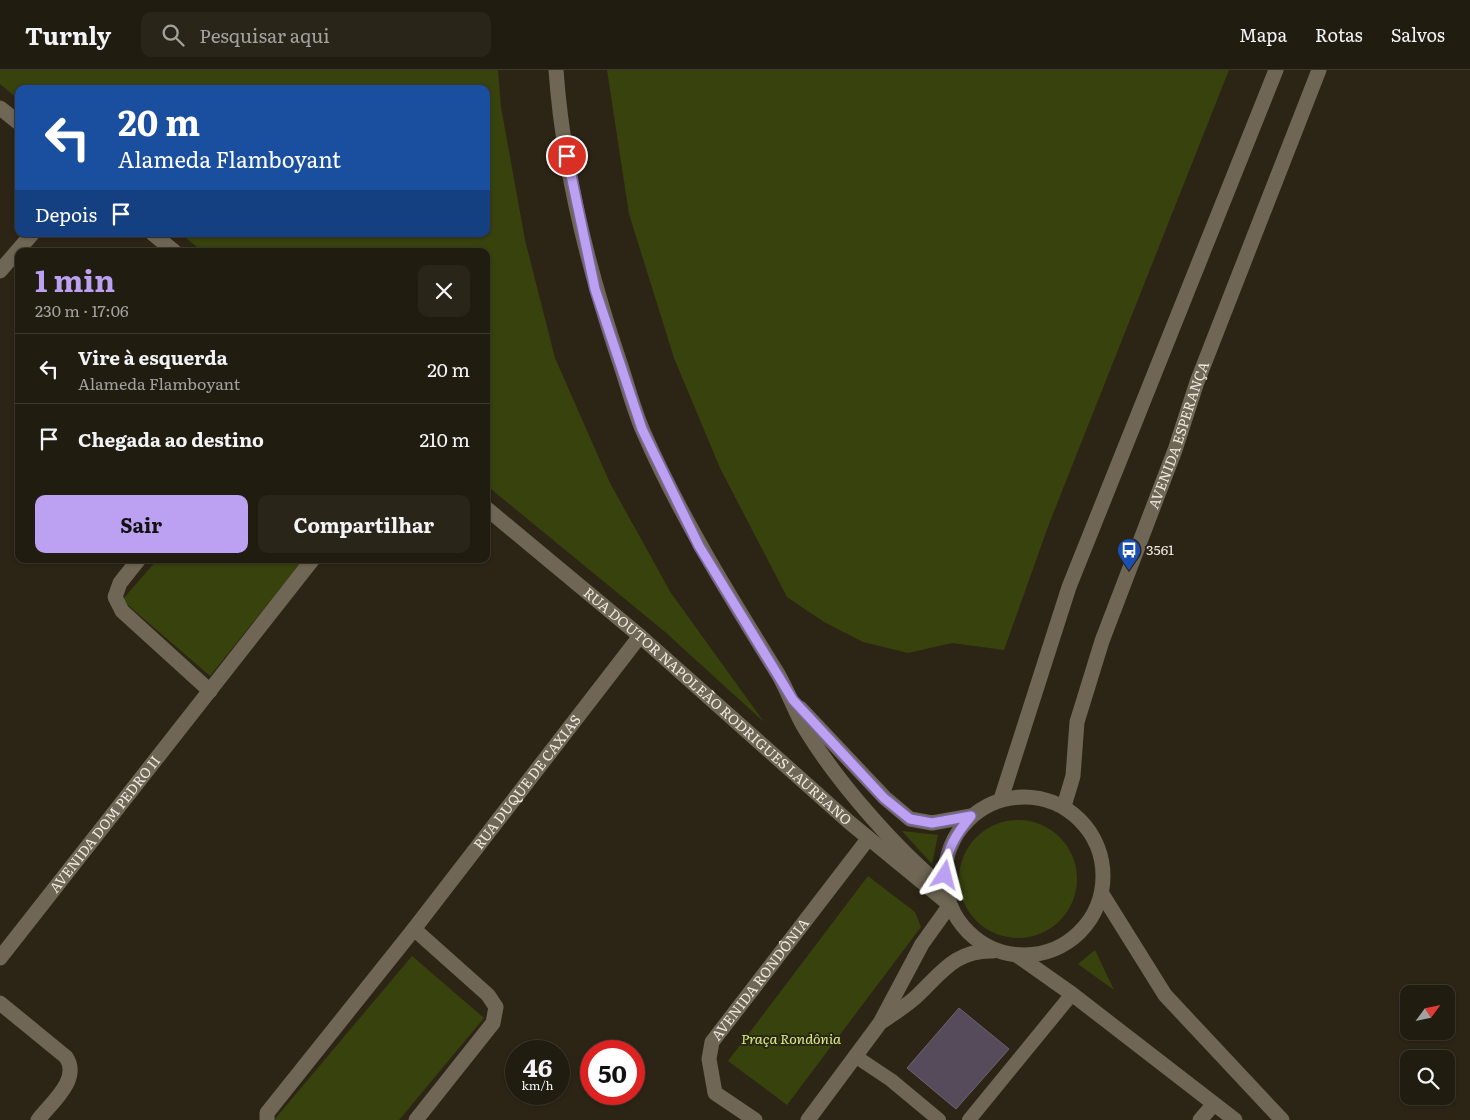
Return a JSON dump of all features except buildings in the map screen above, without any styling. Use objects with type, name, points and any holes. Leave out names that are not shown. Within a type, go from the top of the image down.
[{"type":"street","points":[[556,70],[559,118],[595,289],[642,429],[699,546],[793,700],[805,729],[830,767],[878,823],[945,889]]},
{"type":"street","points":[[1001,799],[1068,587],[1276,70]]},
{"type":"street","name":"AVENIDA ESPERANÇA","points":[[1064,806],[1073,776],[1077,722],[1102,641],[1175,450],[1197,382],[1320,70]]},
{"type":"street","points":[[0,108],[15,120]]},
{"type":"street","points":[[20,248],[29,237]]},
{"type":"street","points":[[157,237],[170,248]]},
{"type":"street","points":[[0,271],[15,254]]},
{"type":"street","name":"RUA DOUTOR NAPOLEÃO RODRIGUES LAUREANO","points":[[490,511],[640,636],[868,839],[950,905]]},
{"type":"street","points":[[135,563],[120,583],[115,597],[122,612],[210,691]]},
{"type":"street","name":"AVENIDA DOM PEDRO II","points":[[0,958],[310,563]]},
{"type":"street","name":"RUA DUQUE DE CAXIAS","points":[[267,1120],[268,1112],[414,929],[640,636]]},
{"type":"street","points":[[793,700],[884,798],[910,819],[932,823],[971,816],[1001,799],[1033,796],[1064,806],[1089,829],[1102,860],[1102,894],[1086,928],[1055,950],[1018,956],[994,951],[976,950],[964,955],[938,973],[917,996],[880,1023]]},
{"type":"street","points":[[971,816],[954,837],[945,862],[945,889],[950,905],[960,924],[970,934],[994,951]]},
{"type":"street","name":"AVENIDA RONDÔNIA","points":[[755,1120],[715,1093],[709,1059],[712,1042],[868,839]]},
{"type":"street","points":[[1102,894],[1165,995],[1282,1120]]},
{"type":"street","points":[[808,1120],[880,1023],[922,944],[950,905]]},
{"type":"street","points":[[414,929],[488,995],[496,1007],[493,1023],[416,1120]]},
{"type":"street","points":[[1018,956],[1072,994],[1235,1120]]},
{"type":"street","points":[[0,1003],[66,1057],[71,1065],[71,1078],[38,1120]]},
{"type":"street","points":[[1200,1120],[1214,1104]]},
{"type":"lane","points":[[969,1120],[1072,994]]},
{"type":"lane","points":[[855,1056],[891,1080],[939,1120]]},
{"type":"green space","points":[[0,70],[498,70],[501,107],[525,240],[555,358],[610,483],[671,593],[764,722],[664,631],[490,488],[490,248],[198,248],[185,237],[490,237],[490,85],[15,85],[15,97],[0,84]]},
{"type":"green space","points":[[607,70],[1229,70],[1049,524],[1004,650],[952,643],[908,653],[863,642],[824,622],[787,597],[720,468],[674,358],[629,214]]},
{"type":"green space","points":[[154,563],[301,563],[210,676],[122,600]]},
{"type":"green space","points":[[1018,820],[1041,824],[1060,837],[1073,856],[1077,879],[1073,902],[1060,921],[1041,934],[1018,938],[995,934],[976,921],[963,902],[959,879],[963,856],[976,837],[995,824]]},
{"type":"green space","points":[[902,831],[938,835],[932,864]]},
{"type":"green space","name":"Praça Rondônia","points":[[868,876],[915,912],[921,927],[787,1105],[728,1061]]},
{"type":"green space","points":[[1095,950],[1114,990],[1078,964]]},
{"type":"green space","points":[[412,956],[484,1018],[399,1120],[274,1120]]},
{"type":"place","name":"3561","points":[[1129,571]]},
{"type":"route","points":[[567,156],[595,289],[642,429],[699,546],[793,700],[884,798],[910,819],[932,823],[971,816],[954,837],[945,862],[945,875]]}]
